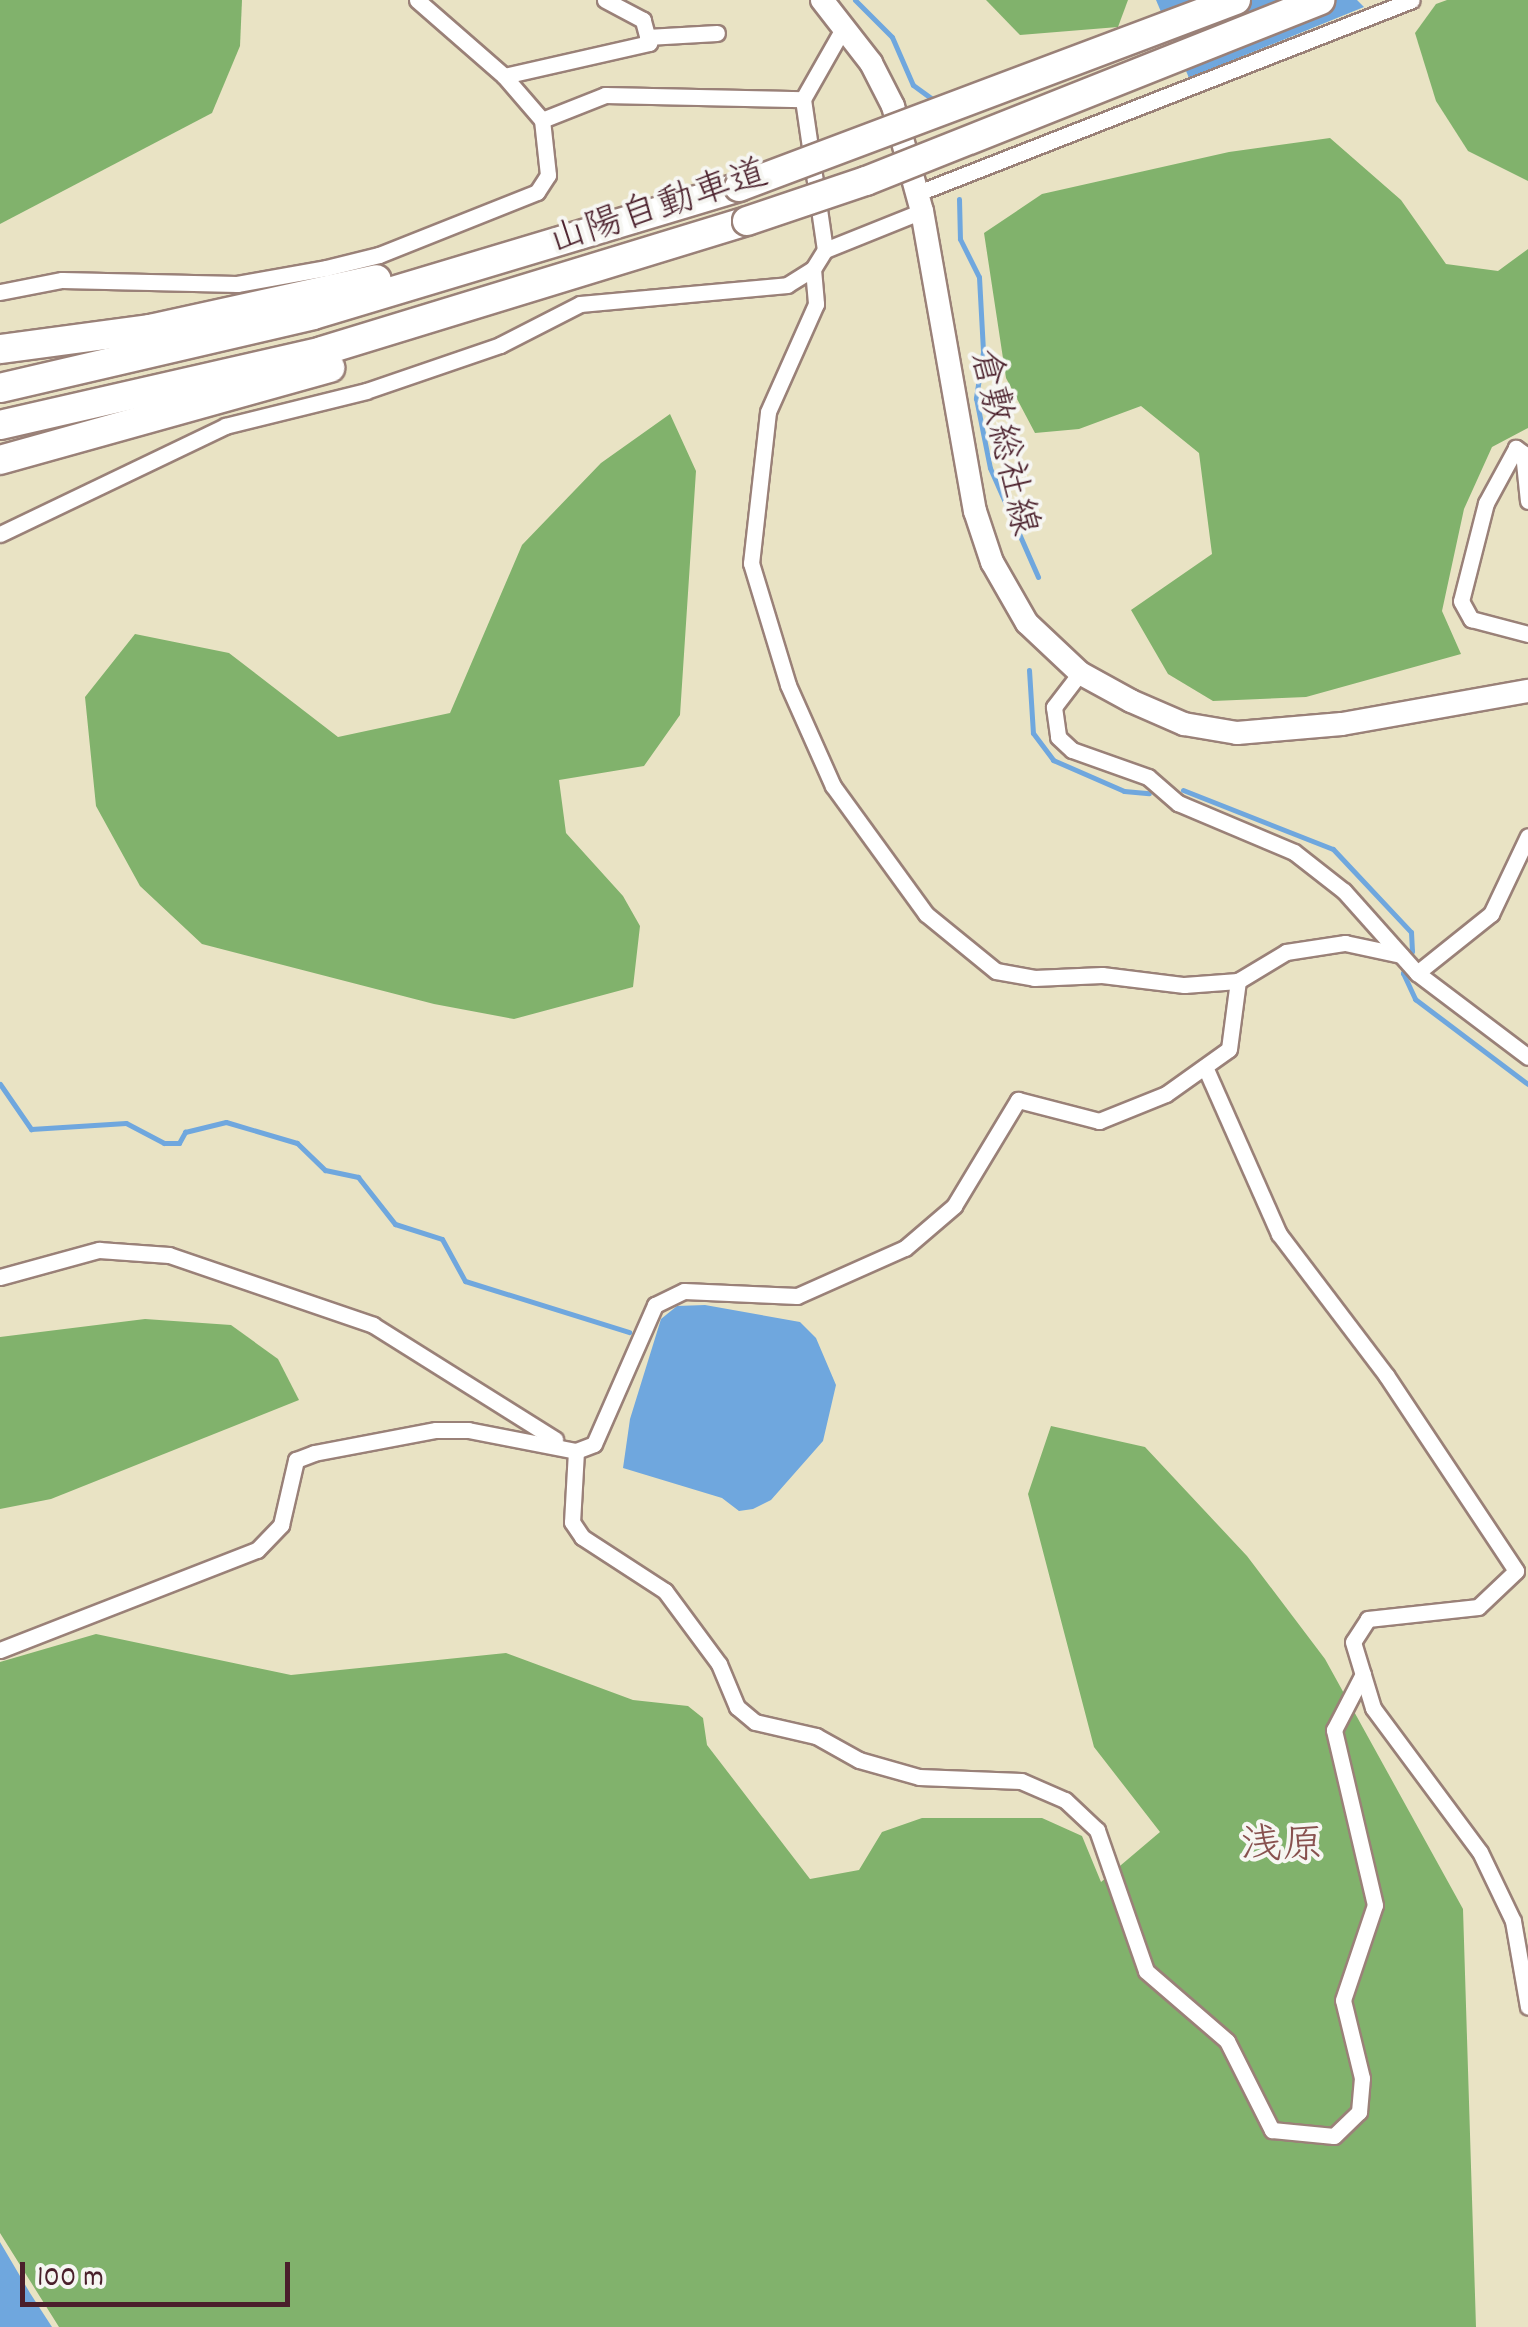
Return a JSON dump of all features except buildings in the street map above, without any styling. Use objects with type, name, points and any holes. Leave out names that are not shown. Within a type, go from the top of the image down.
[{"type":"highway","name":"山陽自動車道","points":[[0,388],[313,315],[595,232],[738,186],[1236,0]]},
{"type":"highway","name":"山陽自動車道","points":[[0,425],[322,352],[604,268],[884,174],[1320,0]]},
{"type":"highway","points":[[0,349],[150,330],[595,232]]},
{"type":"highway","points":[[0,460],[368,356],[604,268]]},
{"type":"main road","name":"倉敷総社線","points":[[822,0],[845,25],[884,83],[920,202],[960,454],[992,562],[1027,623],[1080,672],[1184,724],[1238,733],[1342,724],[1528,690]]},
{"type":"street","points":[[0,292],[62,280],[237,284],[379,255],[537,192],[548,175],[542,120],[504,76],[417,0]]},
{"type":"street","points":[[504,76],[649,43],[643,20],[605,0]]},
{"type":"street","points":[[0,534],[225,426],[366,391],[500,345],[580,304],[787,285],[813,270],[825,250],[920,202],[1412,0]]},
{"type":"street","points":[[825,250],[803,100],[845,25]]},
{"type":"street","points":[[647,37],[717,33]]},
{"type":"street","points":[[542,120],[605,95],[803,100]]},
{"type":"street","points":[[813,270],[816,304],[768,412],[750,543],[788,685],[832,786],[926,914],[996,970],[1034,978],[1238,981],[1286,952],[1345,943],[1408,963],[1490,914],[1528,836]]},
{"type":"street","points":[[1528,501],[1523,454],[1516,448],[1486,503],[1461,602],[1472,619],[1528,634]]},
{"type":"street","points":[[1080,672],[1054,707],[1058,737],[1072,750],[1148,777],[1208,818],[1294,852],[1344,891],[1408,963],[1528,1056]]},
{"type":"street","points":[[0,1650],[258,1550],[281,1525],[296,1460],[314,1453],[468,1430],[576,1451],[594,1444],[643,1324],[670,1296],[797,1296],[926,1234],[988,1159],[1018,1100],[1099,1121],[1124,1114],[1229,1049],[1238,981]]},
{"type":"street","points":[[1205,1067],[1280,1234],[1386,1375],[1516,1572],[1478,1607],[1368,1620],[1353,1642],[1372,1708],[1480,1852],[1514,1921],[1528,2007]]},
{"type":"street","points":[[0,1278],[99,1250],[169,1255],[373,1325],[576,1451]]},
{"type":"street","points":[[576,1451],[572,1522],[582,1537],[665,1591],[718,1664],[737,1707],[756,1722],[816,1736],[859,1760],[918,1777],[1021,1781],[1066,1800],[1097,1830],[1146,1971],[1227,2041],[1272,2130],[1334,2136],[1359,2112],[1362,2078],[1343,2000],[1375,1905],[1334,1730],[1362,1674]]},
{"type":"green space","points":[[0,0],[242,0],[240,46],[212,113],[0,224]]},
{"type":"green space","points":[[986,0],[1128,0],[1118,27],[1020,35]]},
{"type":"green space","points":[[1447,0],[1528,0],[1528,181],[1468,151],[1436,101],[1415,33],[1436,4]]},
{"type":"green space","points":[[1330,138],[1401,200],[1446,264],[1498,271],[1528,249],[1528,428],[1492,447],[1464,509],[1442,611],[1461,654],[1306,697],[1213,701],[1168,674],[1131,610],[1212,554],[1199,453],[1141,406],[1079,429],[1035,433],[1006,378],[984,233],[1042,194],[1229,152]]},
{"type":"green space","points":[[670,414],[696,471],[680,715],[644,766],[559,780],[566,833],[623,896],[640,926],[633,987],[514,1019],[434,1004],[202,944],[140,886],[96,806],[85,697],[135,634],[229,653],[338,737],[450,713],[522,545],[601,463]]},
{"type":"green space","points":[[145,1319],[231,1325],[278,1359],[299,1400],[51,1499],[0,1509],[0,1337]]},
{"type":"green space","points":[[1051,1426],[1145,1447],[1247,1556],[1325,1659],[1463,1909],[1476,2327],[59,2327],[0,2233],[0,1662],[96,1634],[291,1675],[506,1653],[633,1700],[688,1706],[703,1718],[707,1745],[810,1879],[859,1870],[882,1832],[922,1818],[1042,1818],[1082,1836],[1101,1882],[1160,1832],[1094,1747],[1028,1494]]},
{"type":"water","points":[[1156,0],[1357,0],[1364,7],[1189,78]]},
{"type":"water","points":[[705,1305],[800,1322],[816,1338],[836,1385],[823,1441],[771,1500],[753,1509],[739,1511],[722,1498],[623,1468],[630,1419],[661,1319],[677,1306]]},
{"type":"water","points":[[0,2242],[30,2293],[52,2327],[0,2327]]},
{"type":"waterway","points":[[855,0],[892,37],[913,85],[935,101]]},
{"type":"waterway","points":[[959,199],[960,239],[979,277],[983,352],[976,398],[990,468],[1038,577]]},
{"type":"waterway","points":[[1029,670],[1033,733],[1053,760],[1124,791],[1149,793]]},
{"type":"waterway","points":[[1183,790],[1333,849],[1411,932],[1412,951],[1403,973],[1415,999],[1528,1084]]},
{"type":"waterway","points":[[0,1084],[31,1129],[126,1123],[164,1143],[179,1143],[185,1132],[226,1122],[297,1143],[325,1170],[358,1177],[395,1224],[442,1239],[465,1281],[629,1332]]},
{"type":"district","name":"浅原","points":[[1282,1849]]}]
